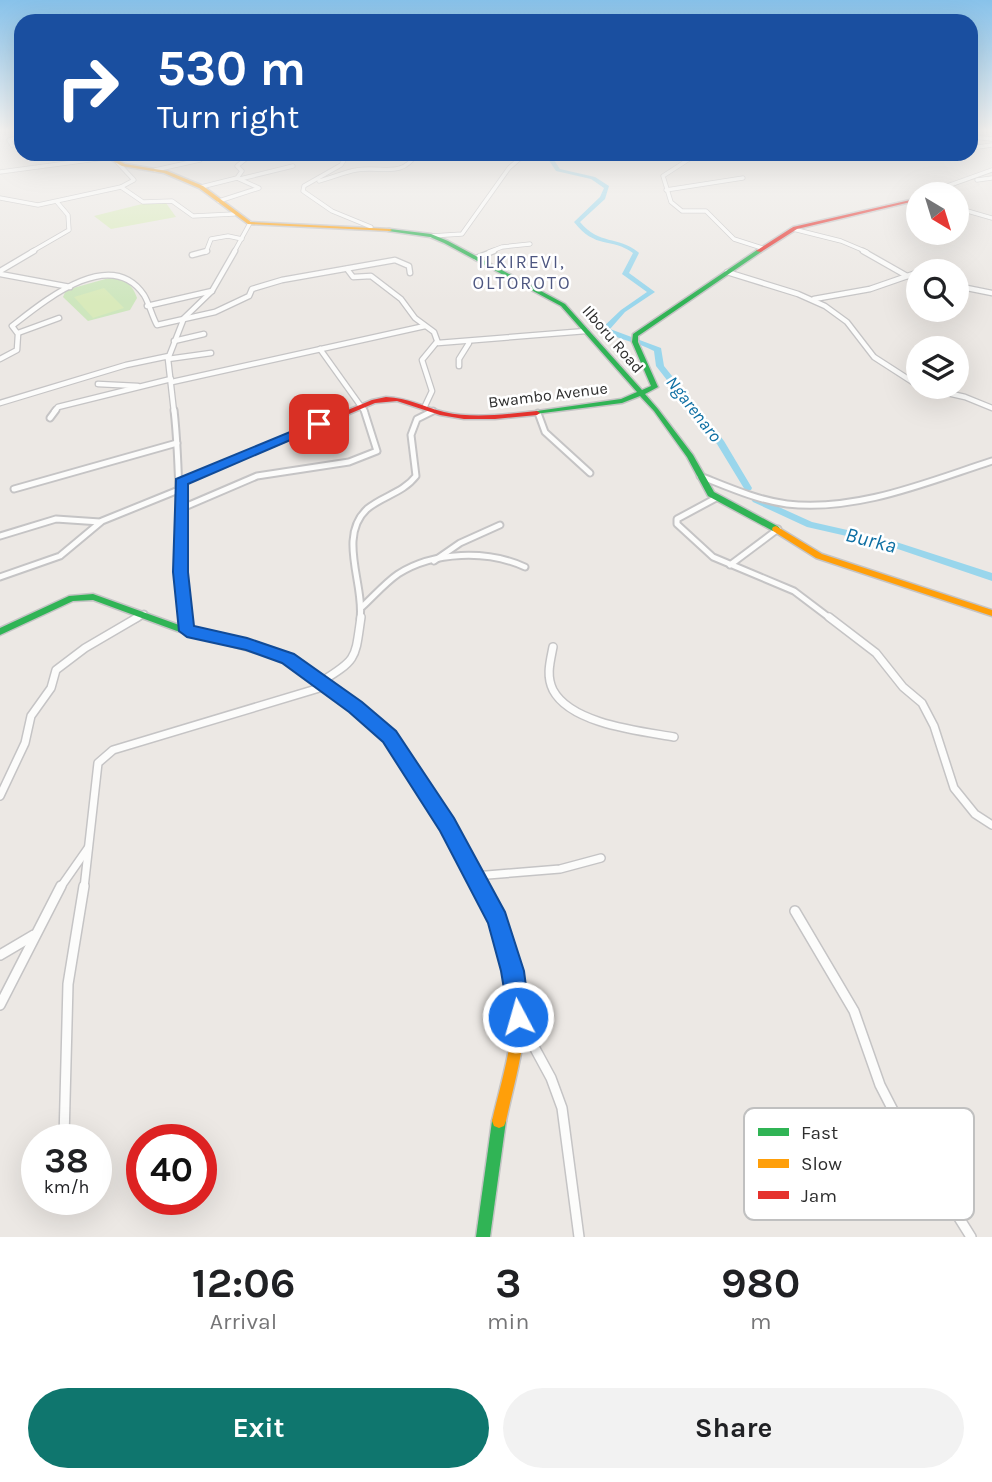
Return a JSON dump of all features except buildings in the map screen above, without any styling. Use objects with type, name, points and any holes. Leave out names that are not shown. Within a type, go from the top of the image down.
[{"type":"street","points":[[0,198],[33,205],[121,187],[143,202],[172,201],[190,216],[234,214]]},
{"type":"street","name":"Ilboru Road","points":[[201,187],[234,214],[250,223],[371,227],[431,236],[476,258],[563,305],[645,396],[687,452],[716,498],[778,529],[807,551],[826,559],[992,613]]},
{"type":"street","points":[[219,201],[258,187]]},
{"type":"street","points":[[305,187],[306,194],[332,211],[371,227]]},
{"type":"street","points":[[431,236],[462,234],[496,187]]},
{"type":"street","points":[[666,187],[678,210],[706,211],[731,237],[762,248]]},
{"type":"street","points":[[666,190],[687,187]]},
{"type":"street","points":[[0,272],[69,230],[68,215],[57,202]]},
{"type":"street","points":[[645,396],[655,387],[635,338],[645,325],[685,304],[727,272],[793,229],[906,202]]},
{"type":"street","points":[[970,212],[992,218]]},
{"type":"street","points":[[187,631],[181,583],[181,485],[169,357],[184,318],[212,291],[250,223]]},
{"type":"street","points":[[793,229],[816,239],[834,240],[884,261],[906,275]]},
{"type":"street","points":[[192,254],[207,253],[213,238],[232,236],[242,239]]},
{"type":"street","points":[[476,258],[502,247],[530,244]]},
{"type":"street","points":[[0,359],[17,350],[18,333],[13,325],[90,277],[120,276],[130,280],[146,297],[147,306],[157,326],[215,312],[249,296],[251,289],[273,282],[396,260],[409,266],[410,273]]},
{"type":"street","points":[[64,1124],[68,984],[98,763],[106,755],[325,683],[354,659],[363,601],[352,541],[354,534],[366,510],[408,486],[416,476],[411,435],[417,419],[429,408],[432,391],[422,360],[436,343],[435,334],[415,318],[401,299],[372,277],[353,277],[347,270]]},
{"type":"street","points":[[0,272],[70,287]]},
{"type":"street","points":[[727,272],[814,299],[845,320],[876,357],[906,377]]},
{"type":"street","points":[[814,299],[870,289],[906,276]]},
{"type":"street","points":[[969,288],[992,293]]},
{"type":"street","points":[[147,306],[212,291]]},
{"type":"street","points":[[18,333],[59,318]]},
{"type":"street","points":[[50,418],[58,407],[144,386],[427,326]]},
{"type":"street","points":[[436,343],[470,343],[531,334],[586,331]]},
{"type":"street","points":[[174,341],[204,334]]},
{"type":"street","points":[[458,366],[458,359],[470,343]]},
{"type":"street","points":[[180,509],[257,476],[349,462],[377,451],[370,419],[320,349]]},
{"type":"street","points":[[0,403],[126,365],[211,353]]},
{"type":"street","points":[[98,384],[144,386]]},
{"type":"street","name":"Bwambo Avenue","points":[[0,578],[60,556],[102,521],[361,406],[394,396],[410,397],[429,408],[470,417],[538,413],[645,396]]},
{"type":"street","points":[[969,399],[992,408]]},
{"type":"street","points":[[538,413],[545,432],[590,473]]},
{"type":"street","points":[[14,489],[177,443]]},
{"type":"street","points":[[700,475],[780,503],[815,506],[849,502],[991,462]]},
{"type":"street","points":[[716,498],[676,520],[713,557],[794,591],[876,653],[903,687],[922,703],[934,726],[954,788],[975,814],[992,825]]},
{"type":"street","points":[[0,536],[56,519],[86,523],[102,521]]},
{"type":"street","points":[[434,561],[460,542],[500,525]]},
{"type":"street","points":[[730,565],[778,529]]},
{"type":"street","points":[[361,609],[399,574],[422,562],[486,555],[511,560],[524,567]]},
{"type":"street","points":[[0,632],[58,602],[77,597],[99,598],[187,631],[280,655],[325,683],[372,720],[397,746],[447,824],[497,920],[507,949],[518,1017],[551,1078],[562,1108],[579,1237]]},
{"type":"street","points":[[0,796],[25,743],[31,716],[51,688],[56,670],[85,648],[144,614]]},
{"type":"street","points":[[553,647],[547,662],[548,675],[555,692],[568,706],[594,721],[674,737]]},
{"type":"street","points":[[0,1005],[60,888],[88,848]]},
{"type":"street","points":[[475,876],[560,869],[601,858]]},
{"type":"street","points":[[794,911],[854,1011],[880,1086],[892,1108]]},
{"type":"street","points":[[0,955],[36,934]]},
{"type":"street","points":[[483,1237],[492,1163],[518,1017]]},
{"type":"street","points":[[960,1220],[971,1237]]},
{"type":"green space","points":[[166,203],[176,217],[111,229],[94,216],[142,204]]},
{"type":"green space","points":[[109,278],[124,281],[133,289],[137,298],[130,310],[88,321],[63,297],[66,290]]},
{"type":"green space","points":[[104,288],[124,308],[93,318],[74,297]]},
{"type":"waterway","name":"Ngarenaro","points":[[607,187],[603,198],[577,222],[592,237],[622,245],[636,253],[625,274],[652,292],[623,311],[605,329],[658,350],[660,366],[721,443],[748,488]]},
{"type":"waterway","name":"Burka","points":[[753,495],[756,500],[810,525],[887,542],[992,577]]},
{"type":"traffic: fast","points":[[390,230],[431,236],[446,242],[563,305],[656,410],[690,457],[711,494],[776,529]]},
{"type":"traffic: fast","points":[[537,413],[622,401],[655,387],[635,342],[635,335],[759,251]]},
{"type":"traffic: fast","points":[[0,632],[72,598],[93,597],[177,628],[288,658],[341,697]]},
{"type":"traffic: fast","points":[[483,1237],[499,1121]]},
{"type":"traffic: slow","points":[[200,187],[250,223],[390,230]]},
{"type":"traffic: slow","points":[[776,529],[819,556],[992,613]]},
{"type":"traffic: slow","points":[[341,697],[385,732],[415,770],[472,868],[503,939],[513,971],[518,1015],[513,1061],[499,1121]]},
{"type":"traffic: jam","points":[[759,251],[795,228],[906,202]]},
{"type":"traffic: jam","points":[[181,482],[374,401],[397,399],[443,414],[464,417],[537,413]]},
{"type":"district","name":"ILKIREVI, OLTOROTO","points":[[522,272]]},
{"type":"route","points":[[319,424],[181,482],[181,572],[187,631],[247,644],[288,658],[356,707],[389,737],[447,824],[497,920],[513,971],[518,1017]]}]
